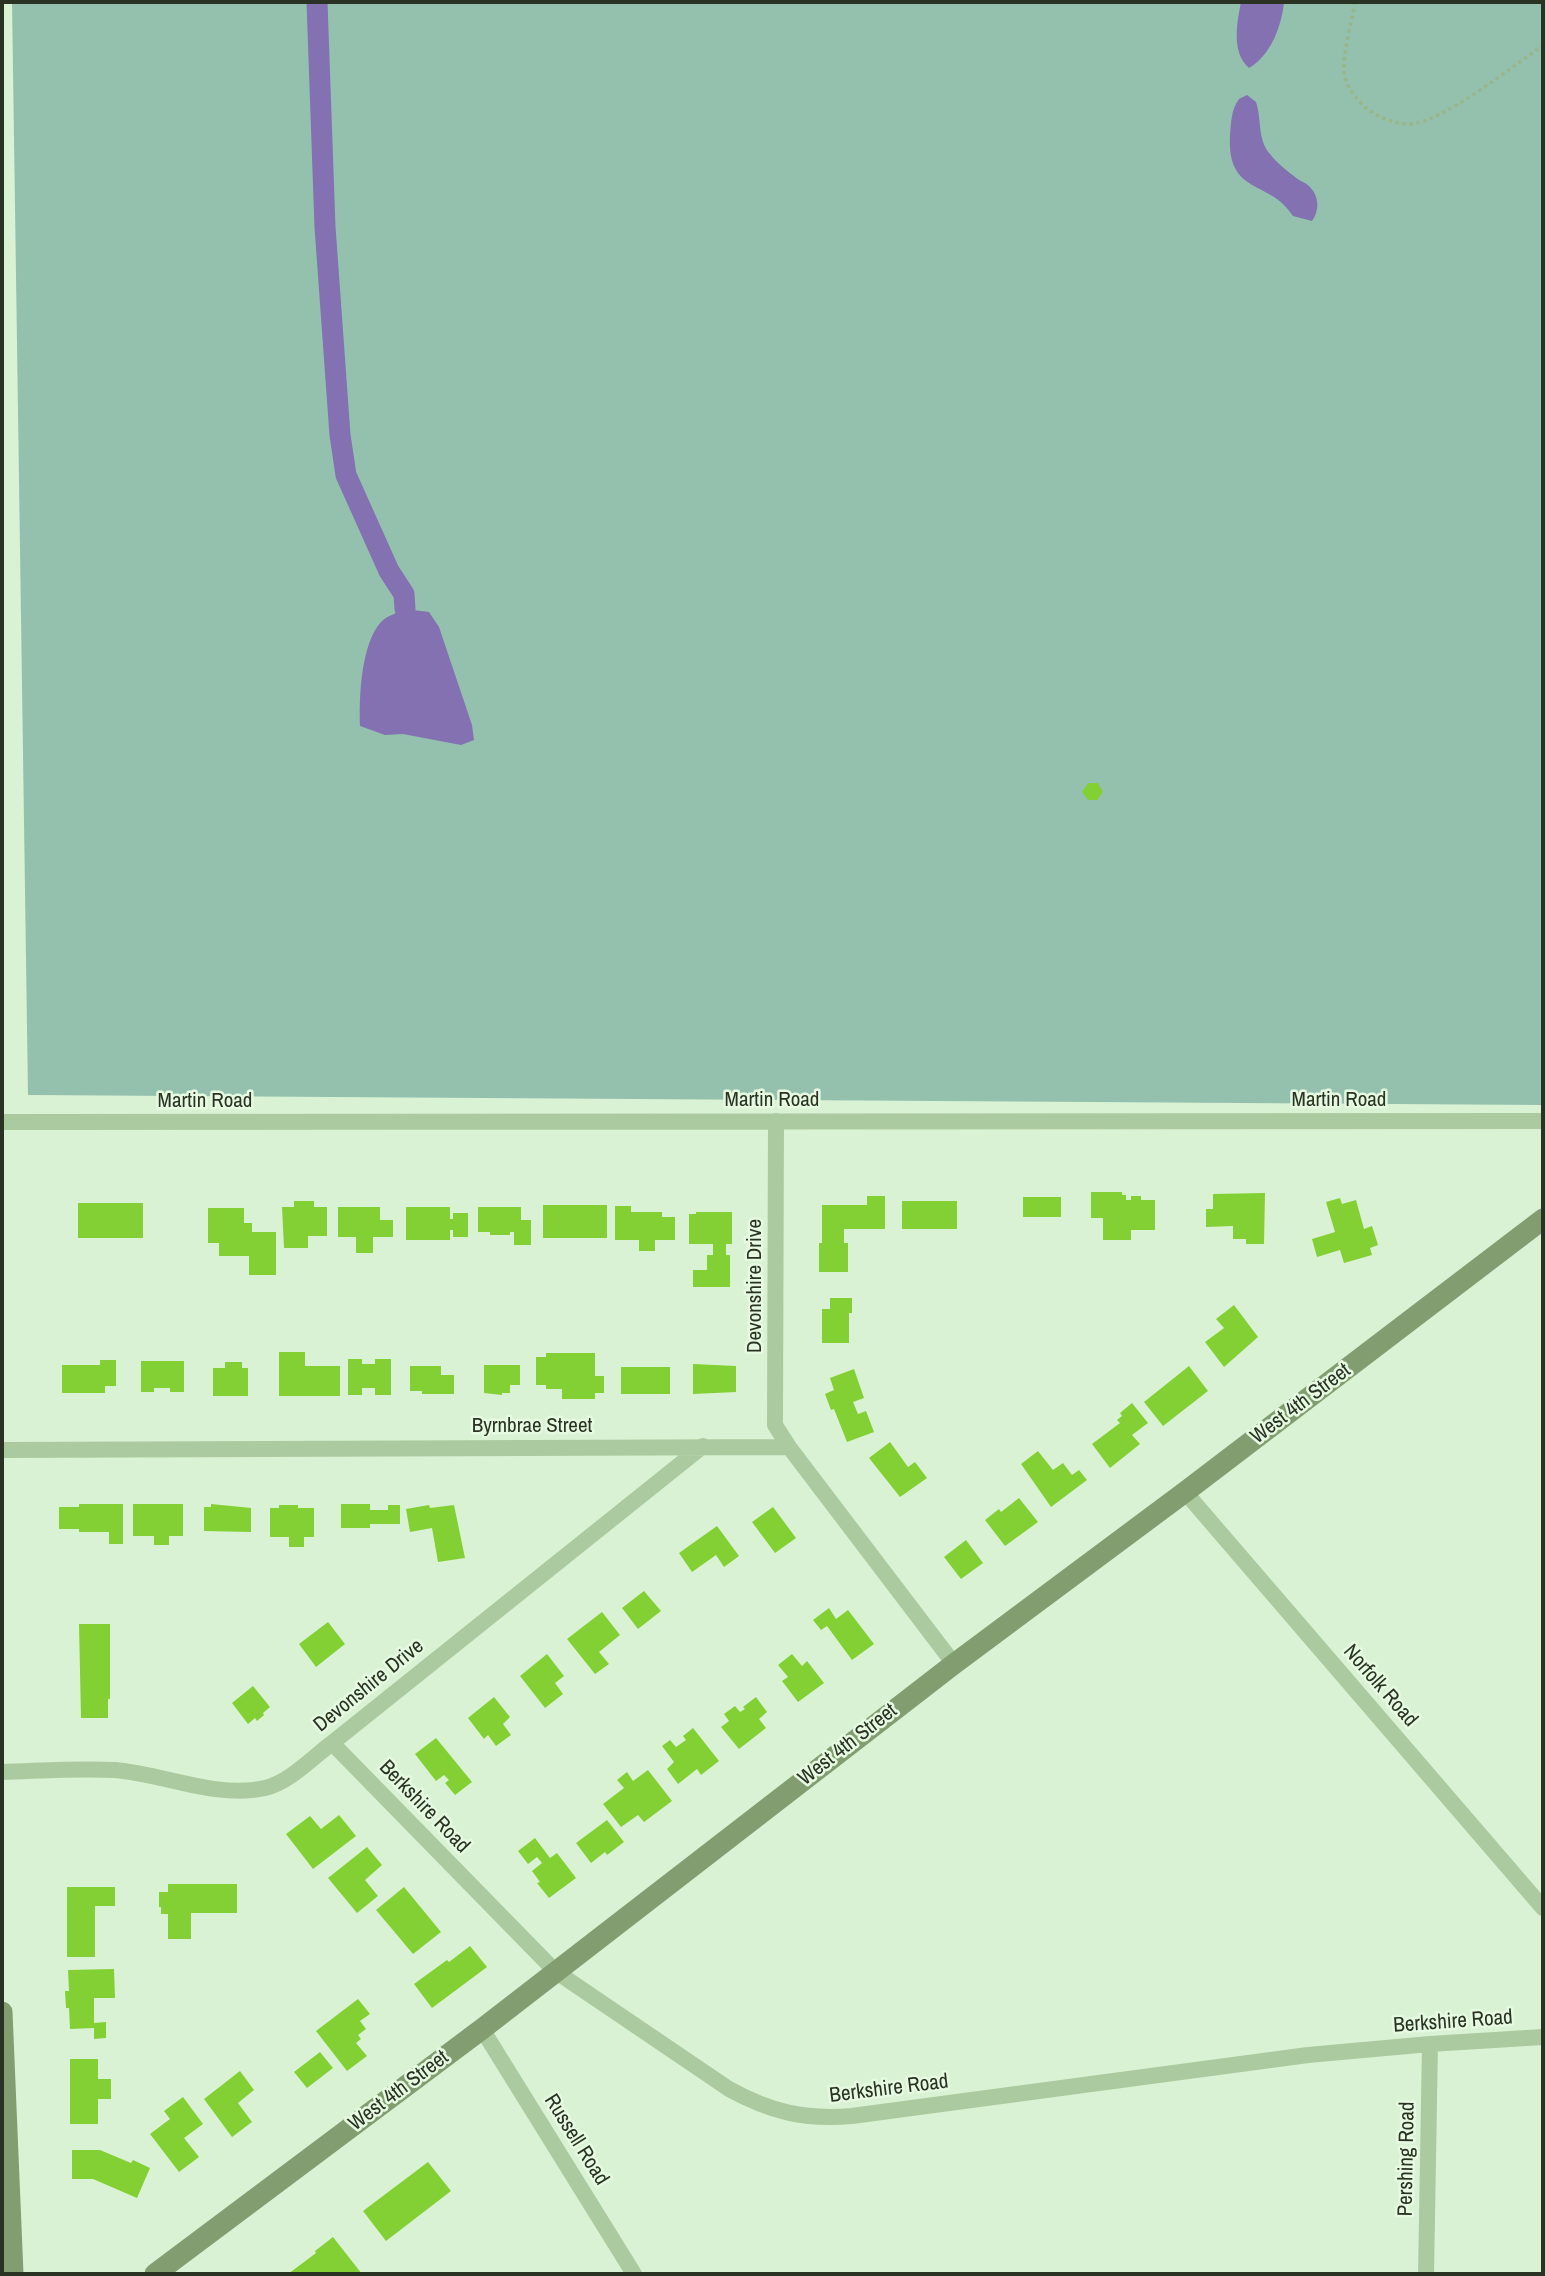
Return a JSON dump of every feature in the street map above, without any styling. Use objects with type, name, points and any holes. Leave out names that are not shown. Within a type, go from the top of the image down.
[{"type":"main road","name":"West 4th Street","points":[[155,2274],[482,2029],[954,1664],[1543,1219]]},
{"type":"main road","points":[[2,2012],[13,2274]]},
{"type":"street","name":"Devonshire Drive","points":[[776,1121],[775,1425],[789,1447]]},
{"type":"street","name":"Martin Road","points":[[2,1122],[1543,1121]]},
{"type":"street","name":"Devonshire Drive","points":[[2,1772],[116,1770],[241,1791],[267,1787],[286,1778],[332,1743],[703,1446]]},
{"type":"street","name":"Byrnbrae Street","points":[[2,1450],[789,1447]]},
{"type":"street","points":[[789,1447],[954,1664]]},
{"type":"street","name":"Norfolk Road","points":[[1185,1492],[1543,1908]]},
{"type":"street","name":"Berkshire Road","points":[[332,1743],[555,1971],[729,2089],[775,2110],[800,2116],[852,2116],[1308,2055],[1543,2037]]},
{"type":"street","name":"Russell Road","points":[[482,2029],[634,2274]]},
{"type":"street","name":"Pershing Road","points":[[1426,2274],[1430,2044]]},
{"type":"path","points":[[1356,2],[1344,71],[1357,100],[1373,114],[1392,122],[1411,124],[1427,120],[1484,87],[1543,46]]},
{"type":"green space","points":[[12,2],[1543,2],[1543,1105],[28,1095]]},
{"type":"shaded area","points":[[1241,2],[1284,3],[1274,40],[1263,56],[1249,68],[1243,61],[1238,46],[1237,28]]},
{"type":"shaded area","points":[[1247,95],[1256,102],[1261,136],[1272,157],[1315,194],[1317,207],[1312,221],[1293,216],[1284,204],[1252,185],[1235,169],[1231,155],[1232,117],[1239,99]]},
{"type":"shaded area","points":[[405,609],[429,612],[439,627],[472,725],[474,740],[461,745],[403,734],[385,735],[360,726],[361,686],[369,643],[383,620]]},
{"type":"building","points":[[1088,783],[1098,783],[1103,792],[1097,800],[1088,800],[1082,792]]},
{"type":"building","points":[[1091,1192],[1122,1192],[1122,1195],[1126,1195],[1126,1200],[1131,1200],[1131,1196],[1141,1196],[1141,1200],[1155,1200],[1155,1230],[1131,1230],[1131,1240],[1103,1240],[1103,1218],[1091,1218]]},
{"type":"building","points":[[1265,1193],[1264,1244],[1246,1244],[1246,1239],[1233,1239],[1233,1226],[1206,1227],[1206,1209],[1213,1209],[1213,1194]]},
{"type":"building","points":[[867,1196],[885,1196],[885,1229],[844,1229],[844,1243],[848,1243],[848,1272],[819,1272],[822,1205],[867,1205]]},
{"type":"building","points":[[1023,1197],[1061,1197],[1061,1217],[1023,1217]]},
{"type":"building","points":[[1340,1198],[1342,1204],[1356,1200],[1364,1229],[1372,1226],[1378,1245],[1370,1248],[1372,1255],[1344,1263],[1340,1250],[1317,1257],[1312,1239],[1335,1232],[1326,1202]]},
{"type":"building","points":[[294,1201],[314,1201],[314,1207],[327,1207],[327,1236],[308,1236],[308,1248],[284,1248],[282,1207],[294,1207]]},
{"type":"building","points":[[902,1201],[957,1201],[957,1229],[902,1229]]},
{"type":"building","points":[[78,1203],[143,1203],[143,1238],[78,1238]]},
{"type":"building","points":[[543,1205],[607,1205],[607,1238],[543,1238]]},
{"type":"building","points":[[615,1206],[631,1206],[631,1212],[662,1212],[662,1217],[675,1217],[675,1240],[655,1240],[655,1251],[639,1251],[639,1240],[615,1240]]},
{"type":"building","points":[[338,1207],[380,1207],[380,1220],[393,1220],[393,1237],[373,1237],[373,1253],[356,1253],[356,1237],[338,1237]]},
{"type":"building","points":[[406,1207],[450,1207],[450,1219],[453,1219],[453,1213],[468,1213],[468,1237],[453,1237],[453,1230],[450,1230],[450,1240],[406,1240]]},
{"type":"building","points":[[478,1207],[521,1207],[521,1220],[531,1220],[531,1245],[514,1245],[514,1232],[510,1232],[510,1235],[490,1235],[490,1232],[478,1232]]},
{"type":"building","points":[[208,1208],[244,1208],[244,1223],[252,1223],[252,1232],[276,1232],[276,1275],[249,1275],[249,1256],[219,1256],[219,1243],[208,1243]]},
{"type":"building","points":[[732,1212],[732,1244],[726,1244],[726,1255],[730,1255],[730,1287],[693,1287],[693,1270],[707,1270],[707,1255],[713,1255],[713,1244],[689,1244],[689,1214]]},
{"type":"building","points":[[830,1298],[852,1298],[849,1343],[822,1343],[822,1309],[830,1309]]},
{"type":"building","points":[[1234,1305],[1258,1337],[1224,1367],[1205,1342],[1224,1328],[1216,1319]]},
{"type":"building","points":[[279,1352],[305,1352],[305,1366],[340,1366],[340,1396],[279,1396]]},
{"type":"building","points":[[546,1353],[595,1353],[595,1376],[604,1376],[604,1393],[595,1393],[595,1399],[562,1399],[562,1389],[546,1389],[546,1385],[536,1385],[536,1357],[546,1357]]},
{"type":"building","points":[[348,1359],[362,1359],[362,1364],[375,1364],[375,1359],[391,1359],[391,1395],[375,1395],[375,1388],[362,1388],[362,1395],[348,1395]]},
{"type":"building","points":[[100,1360],[116,1360],[116,1386],[105,1386],[105,1393],[62,1393],[62,1365],[100,1365]]},
{"type":"building","points":[[141,1361],[184,1361],[184,1392],[170,1392],[170,1388],[154,1388],[154,1392],[141,1392]]},
{"type":"building","points":[[225,1362],[242,1362],[242,1368],[248,1368],[248,1396],[213,1396],[213,1368],[225,1368]]},
{"type":"building","points":[[693,1364],[736,1366],[736,1392],[693,1394]]},
{"type":"building","points":[[484,1365],[520,1365],[520,1385],[510,1385],[510,1393],[502,1395],[484,1393]]},
{"type":"building","points":[[410,1366],[441,1366],[441,1375],[454,1375],[454,1394],[422,1394],[422,1391],[410,1391]]},
{"type":"building","points":[[1189,1366],[1208,1391],[1163,1426],[1144,1402]]},
{"type":"building","points":[[621,1367],[670,1367],[670,1394],[621,1394]]},
{"type":"building","points":[[854,1369],[864,1398],[853,1402],[858,1414],[866,1411],[874,1432],[847,1442],[825,1394],[834,1390],[830,1378]]},
{"type":"building","points":[[1132,1403],[1148,1423],[1132,1435],[1140,1444],[1110,1468],[1092,1444],[1120,1423],[1117,1420],[1122,1416],[1120,1413]]},
{"type":"building","points":[[890,1442],[908,1467],[915,1462],[927,1478],[900,1497],[869,1458]]},
{"type":"building","points":[[1038,1451],[1053,1470],[1063,1463],[1072,1475],[1079,1470],[1087,1480],[1051,1507],[1021,1464]]},
{"type":"building","points":[[1019,1498],[1038,1522],[1005,1546],[985,1520]]},
{"type":"building","points":[[79,1504],[123,1504],[123,1544],[109,1544],[109,1532],[59,1529],[59,1507],[79,1507]]},
{"type":"building","points":[[133,1504],[183,1504],[183,1536],[169,1536],[169,1545],[154,1545],[154,1536],[133,1536]]},
{"type":"building","points":[[211,1504],[251,1508],[251,1532],[204,1531],[204,1507],[211,1507]]},
{"type":"building","points":[[341,1504],[370,1504],[370,1510],[388,1510],[388,1505],[400,1505],[400,1524],[341,1528]]},
{"type":"building","points":[[279,1505],[314,1508],[314,1537],[304,1537],[304,1547],[289,1547],[289,1537],[270,1537],[270,1508],[279,1508]]},
{"type":"building","points":[[429,1505],[430,1508],[454,1505],[465,1558],[438,1562],[432,1528],[410,1532],[406,1509]]},
{"type":"building","points":[[773,1507],[796,1538],[775,1553],[752,1522]]},
{"type":"building","points":[[717,1526],[739,1556],[724,1567],[716,1555],[692,1572],[679,1553]]},
{"type":"building","points":[[966,1540],[983,1563],[961,1579],[944,1557]]},
{"type":"building","points":[[644,1591],[661,1611],[638,1629],[622,1608]]},
{"type":"building","points":[[829,1608],[836,1619],[848,1610],[874,1644],[852,1660],[827,1626],[821,1630],[813,1620]]},
{"type":"building","points":[[602,1612],[620,1635],[599,1652],[609,1664],[595,1674],[567,1639]]},
{"type":"building","points":[[328,1622],[345,1644],[316,1667],[299,1644]]},
{"type":"building","points":[[79,1624],[110,1624],[108,1718],[81,1718]]},
{"type":"building","points":[[547,1654],[564,1676],[555,1683],[563,1694],[545,1708],[520,1676]]},
{"type":"building","points":[[792,1654],[802,1666],[807,1661],[824,1683],[798,1702],[782,1681],[788,1677],[778,1665]]},
{"type":"building","points":[[253,1686],[270,1707],[257,1721],[255,1718],[248,1724],[232,1703]]},
{"type":"building","points":[[494,1697],[510,1717],[503,1724],[511,1735],[496,1746],[488,1735],[484,1739],[468,1718]]},
{"type":"building","points":[[756,1697],[767,1712],[759,1719],[766,1728],[739,1749],[721,1727],[729,1721],[724,1714],[735,1706],[740,1712]]},
{"type":"building","points":[[693,1728],[719,1761],[701,1775],[697,1769],[678,1784],[667,1769],[674,1762],[662,1746],[670,1740],[676,1747],[686,1740],[683,1736]]},
{"type":"building","points":[[436,1738],[472,1782],[455,1795],[445,1783],[449,1780],[444,1775],[436,1781],[415,1754]]},
{"type":"building","points":[[648,1770],[672,1801],[644,1822],[638,1815],[621,1827],[603,1804],[624,1788],[617,1780],[627,1772],[633,1781]]},
{"type":"building","points":[[339,1815],[356,1836],[313,1869],[286,1834],[310,1816],[321,1829]]},
{"type":"building","points":[[607,1820],[624,1842],[591,1863],[576,1843]]},
{"type":"building","points":[[535,1838],[550,1858],[557,1853],[576,1878],[549,1898],[537,1883],[540,1882],[532,1871],[542,1863],[537,1857],[528,1864],[518,1851]]},
{"type":"building","points":[[367,1847],[382,1865],[365,1880],[378,1896],[357,1913],[328,1878]]},
{"type":"building","points":[[168,1884],[237,1884],[237,1913],[191,1913],[191,1939],[168,1939],[168,1914],[161,1914],[159,1892],[168,1892]]},
{"type":"building","points":[[67,1887],[115,1887],[115,1906],[95,1906],[95,1957],[67,1957]]},
{"type":"building","points":[[404,1887],[441,1932],[413,1954],[376,1910]]},
{"type":"building","points":[[470,1946],[487,1967],[432,2008],[414,1984]]},
{"type":"building","points":[[114,1969],[115,1998],[94,1998],[94,2023],[106,2022],[106,2038],[94,2039],[94,2028],[70,2029],[65,1991],[69,1991],[68,1970]]},
{"type":"building","points":[[358,1999],[370,2014],[360,2021],[366,2029],[358,2035],[361,2039],[356,2043],[367,2056],[347,2071],[316,2031]]},
{"type":"building","points":[[320,2052],[333,2068],[307,2088],[294,2072]]},
{"type":"building","points":[[70,2059],[98,2059],[98,2079],[111,2079],[111,2099],[98,2099],[98,2124],[70,2124]]},
{"type":"building","points":[[240,2071],[254,2090],[238,2103],[252,2122],[232,2137],[204,2099]]},
{"type":"building","points":[[183,2097],[203,2124],[184,2138],[199,2157],[179,2172],[150,2134],[170,2119],[164,2111]]},
{"type":"building","points":[[72,2150],[100,2150],[150,2168],[137,2198],[93,2179],[72,2179]]},
{"type":"building","points":[[428,2162],[451,2191],[386,2241],[363,2211]]},
{"type":"building","points":[[333,2237],[362,2274],[288,2274],[316,2253],[315,2251]]},
{"type":"waterway","points":[[317,2],[325,227],[340,435],[346,475],[389,571],[404,594],[405,609]]}]
